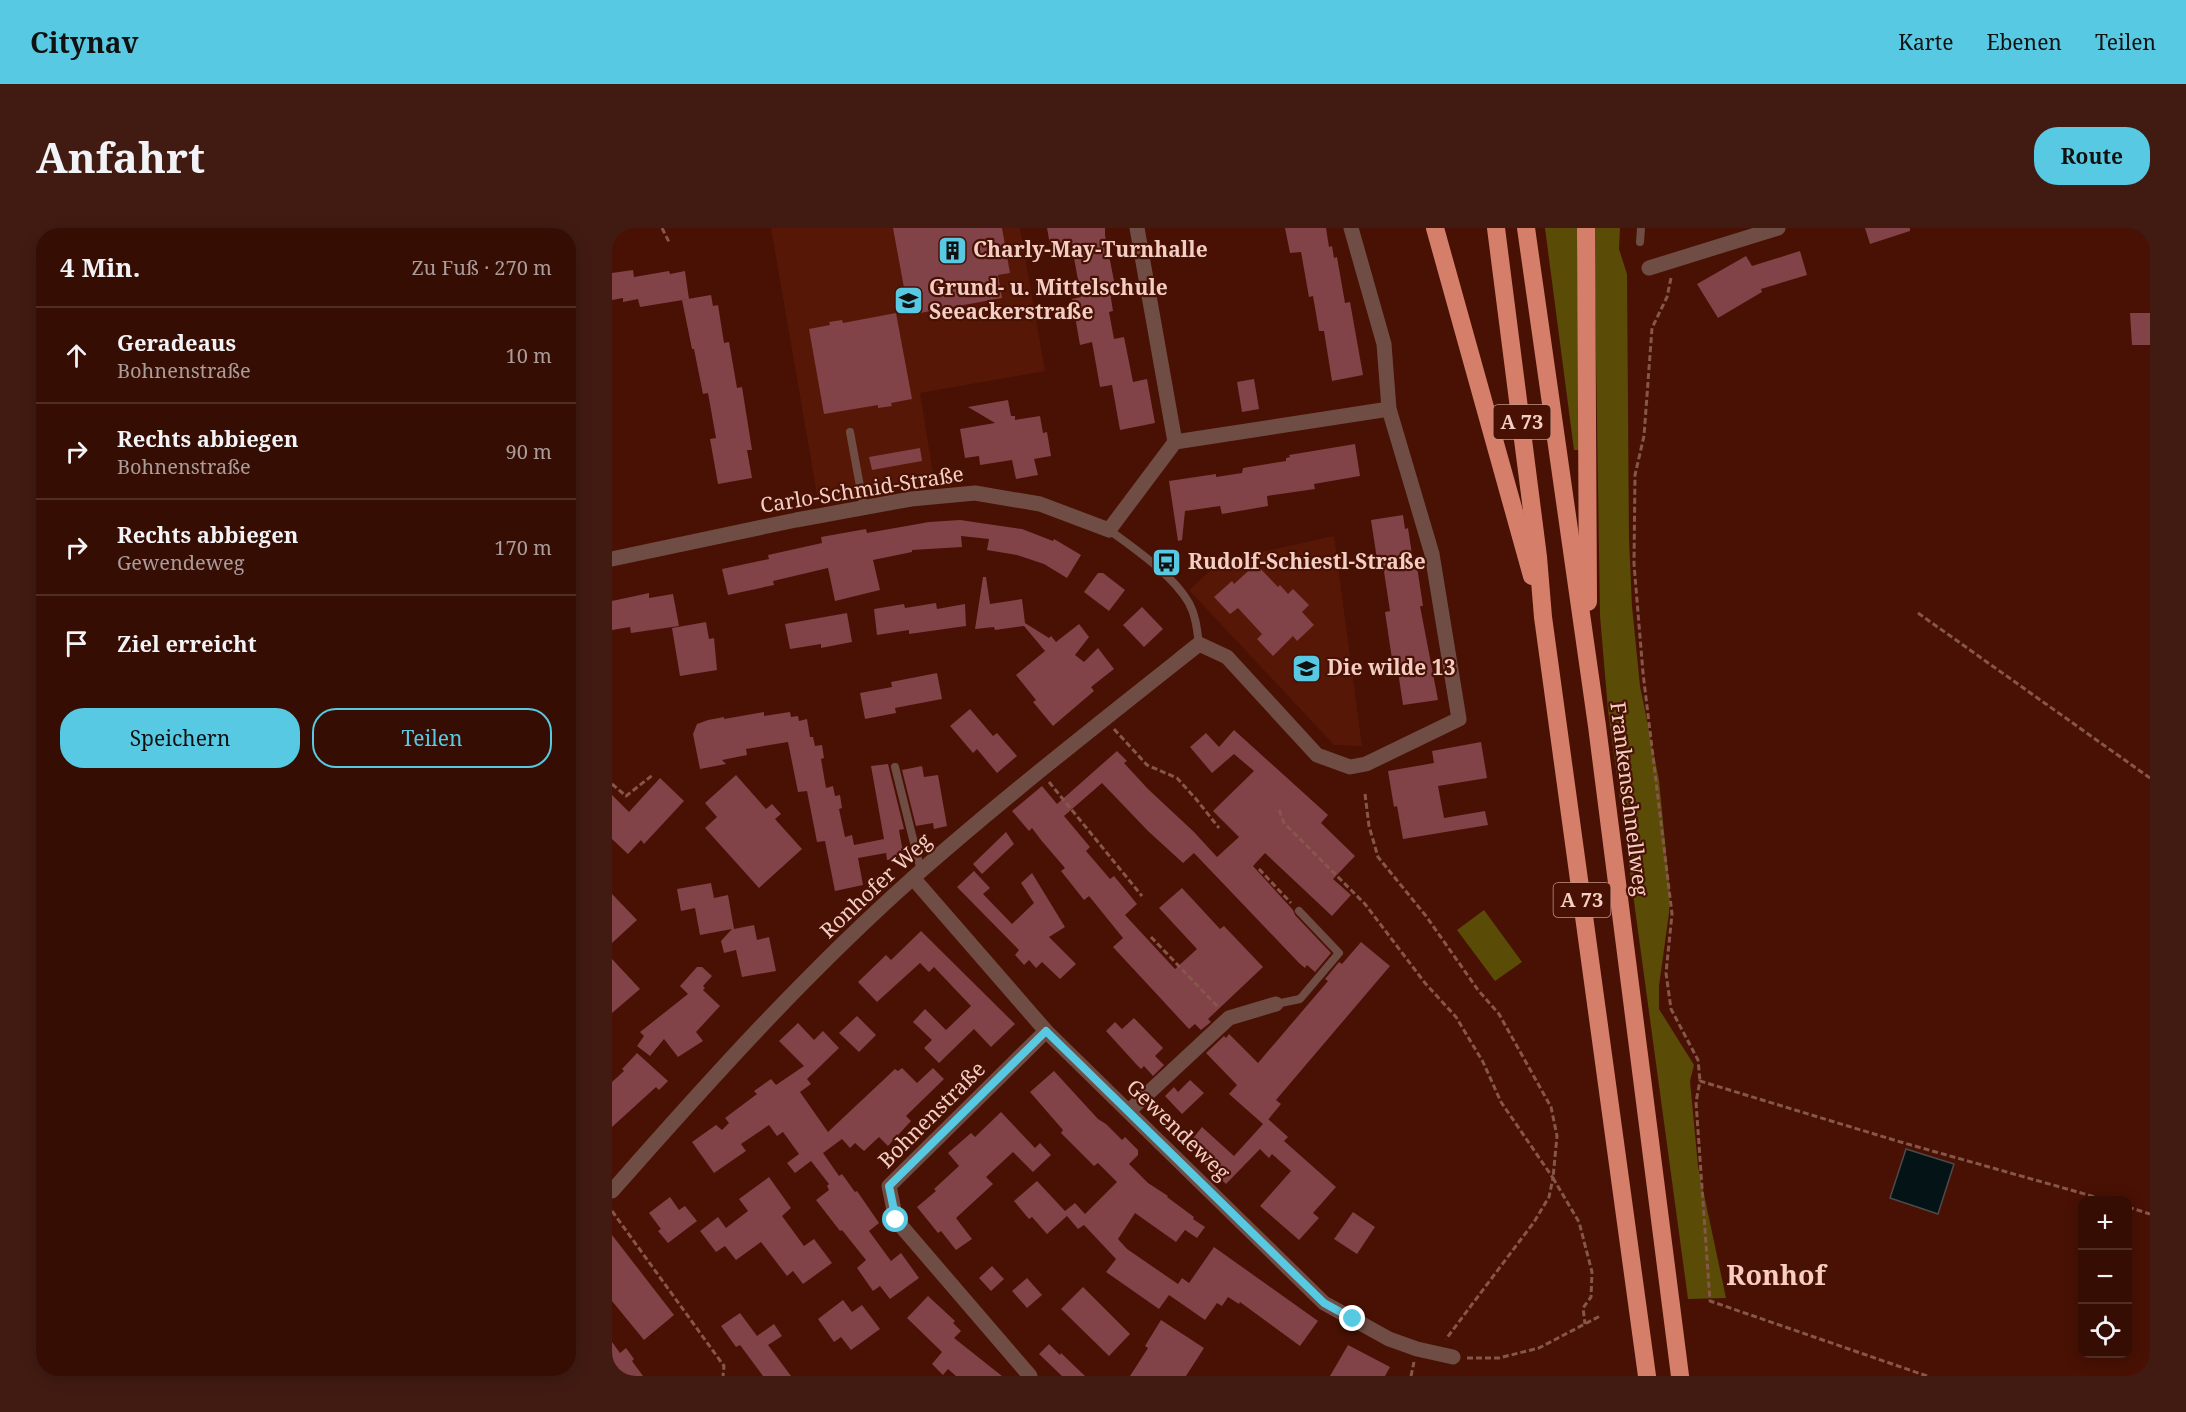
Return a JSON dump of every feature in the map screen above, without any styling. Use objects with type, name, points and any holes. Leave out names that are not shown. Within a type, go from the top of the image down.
[{"type":"highway","points":[[1435,228],[1543,617]]},
{"type":"highway","name":"A 73","points":[[1496,228],[1534,524],[1543,617],[1647,1376]]},
{"type":"highway","name":"Frankenschnellweg","points":[[1526,228],[1587,657],[1680,1376]]},
{"type":"highway","points":[[1586,228],[1587,657]]},
{"type":"street","points":[[1137,228],[1175,442]]},
{"type":"street","points":[[1199,645],[1227,657],[1317,755],[1350,767],[1366,764],[1460,719],[1432,554],[1389,409],[1384,344],[1351,228]]},
{"type":"street","points":[[1649,268],[1778,228]]},
{"type":"street","points":[[1109,530],[1175,442],[1389,409]]},
{"type":"street","name":"Carlo-Schmid-Straße","points":[[612,559],[796,520],[911,499],[975,493],[1040,504],[1109,530]]},
{"type":"street","name":"Ronhofer Weg","points":[[612,1191],[734,1053],[917,875],[1040,771],[1199,645]]},
{"type":"street","name":"Gewendeweg","points":[[917,875],[1046,1031],[1324,1303],[1389,1339],[1454,1358]]},
{"type":"street","points":[[1129,1111],[1229,1018],[1276,1004]]},
{"type":"street","name":"Bohnenstraße","points":[[1030,1376],[896,1220],[889,1186],[1046,1031]]},
{"type":"lane","points":[[1640,242],[1641,228]]},
{"type":"lane","points":[[850,432],[864,508]]},
{"type":"lane","name":"Carlo-Schmid-Straße","points":[[1109,530],[1159,570],[1189,603],[1196,620],[1199,645]]},
{"type":"lane","points":[[895,767],[917,875]]},
{"type":"lane","points":[[1276,1004],[1300,999],[1339,952],[1299,911]]},
{"type":"path","points":[[662,228],[670,244]]},
{"type":"path","points":[[1676,260],[1667,297],[1652,328],[1644,436],[1635,475],[1634,564],[1643,673],[1672,914],[1666,973],[1671,1009],[1698,1060],[1700,1081],[1696,1102],[1710,1301],[1927,1376]]},
{"type":"path","points":[[1918,614],[2150,778]]},
{"type":"path","points":[[1105,718],[1147,765],[1177,778],[1219,828]]},
{"type":"path","points":[[1040,771],[1142,896]]},
{"type":"path","points":[[612,784],[626,796],[654,774]]},
{"type":"path","points":[[1365,794],[1369,826],[1378,857],[1426,916],[1478,990],[1498,1014],[1551,1107],[1557,1136],[1549,1197],[1534,1222],[1437,1353]]},
{"type":"path","points":[[1279,810],[1284,823],[1365,904],[1425,983],[1456,1017],[1483,1062],[1501,1102],[1580,1222],[1592,1272],[1591,1297],[1582,1308],[1585,1324]]},
{"type":"path","points":[[1259,869],[1299,911]]},
{"type":"path","points":[[1151,936],[1229,1018]]},
{"type":"path","points":[[1700,1081],[1897,1141],[2092,1196]]},
{"type":"path","points":[[2132,1209],[2150,1214]]},
{"type":"path","points":[[612,1211],[724,1366],[723,1376]]},
{"type":"path","points":[[1454,1358],[1499,1358],[1539,1348],[1600,1316]]},
{"type":"shaded area","name":"Grund- u. Mittelschule Seeackerstraße","points":[[771,228],[1020,228],[1045,371],[920,393],[934,480],[818,500]]},
{"type":"shaded area","points":[[1545,228],[1577,228],[1580,450],[1574,450]]},
{"type":"shaded area","points":[[1594,228],[1620,228],[1619,249],[1627,274],[1629,539],[1632,606],[1640,686],[1659,780],[1670,893],[1659,986],[1659,1009],[1694,1065],[1690,1081],[1698,1166],[1726,1298],[1688,1299],[1608,710],[1600,616]]},
{"type":"shaded area","name":"Die wilde 13","points":[[1334,536],[1362,746],[1334,745],[1189,590],[1221,561]]},
{"type":"shaded area","points":[[1484,910],[1522,962],[1495,981],[1457,930]]},
{"type":"shaded area","points":[[1906,1149],[1954,1164],[1938,1214],[1890,1198]]},
{"type":"building","name":"Charly-May-Turnhalle","points":[[893,228],[1002,228],[1010,273],[998,275],[1002,298],[909,315]]},
{"type":"building","points":[[1047,228],[1105,228],[1116,291],[1110,292],[1113,311],[1109,312],[1114,339],[1124,337],[1133,382],[1147,379],[1155,423],[1120,430],[1112,385],[1100,387],[1092,342],[1080,345],[1072,299],[1081,297],[1071,241],[1050,245]]},
{"type":"building","points":[[1285,228],[1326,228],[1329,247],[1332,246],[1334,258],[1337,257],[1345,303],[1350,302],[1363,375],[1332,381],[1324,331],[1319,331],[1313,296],[1309,297],[1301,252],[1290,253]]},
{"type":"building","points":[[1865,228],[1910,228],[1910,231],[1870,244]]},
{"type":"building","points":[[1800,251],[1807,275],[1761,289],[1762,292],[1718,318],[1697,284],[1746,256],[1752,266]]},
{"type":"building","points":[[633,270],[634,277],[669,271],[670,274],[685,271],[689,299],[640,307],[638,299],[623,302],[623,298],[612,300],[612,273]]},
{"type":"building","points":[[711,295],[713,306],[718,305],[724,343],[729,342],[737,388],[742,387],[752,450],[747,450],[752,478],[718,484],[710,439],[716,438],[708,393],[703,394],[682,300]]},
{"type":"building","points":[[896,313],[912,399],[891,403],[892,406],[878,408],[878,405],[824,414],[809,329],[830,325],[829,322],[842,320],[843,323]]},
{"type":"building","points":[[2130,313],[2150,313],[2150,345],[2132,345]]},
{"type":"building","points":[[1254,379],[1259,409],[1242,412],[1237,382]]},
{"type":"building","points":[[1008,400],[1011,416],[1015,416],[1015,420],[1040,416],[1043,433],[1047,432],[1051,456],[1034,459],[1038,475],[1016,479],[1012,460],[980,465],[979,456],[965,458],[960,429],[995,423],[968,407]]},
{"type":"building","points":[[1355,444],[1360,476],[1314,484],[1315,489],[1267,496],[1268,506],[1222,514],[1220,506],[1185,511],[1182,540],[1178,541],[1169,481],[1216,474],[1216,477],[1242,473],[1243,468],[1286,461],[1289,455]]},
{"type":"building","points":[[920,448],[922,461],[872,470],[869,457]]},
{"type":"building","points":[[1403,515],[1405,529],[1408,528],[1413,561],[1416,560],[1423,606],[1420,606],[1438,700],[1403,705],[1396,658],[1392,659],[1385,612],[1390,611],[1383,565],[1378,566],[1371,520]]},
{"type":"building","points":[[960,520],[1022,529],[1053,541],[1054,539],[1081,555],[1067,578],[1044,564],[1017,555],[987,550],[989,539],[961,536],[962,547],[912,550],[912,552],[873,560],[880,590],[835,601],[828,568],[773,581],[774,585],[728,595],[722,569],[769,559],[768,555],[822,543],[821,537],[866,529],[867,533],[929,522]]},
{"type":"building","points":[[1256,564],[1278,587],[1280,585],[1288,594],[1293,589],[1309,605],[1302,612],[1314,625],[1297,641],[1293,636],[1273,656],[1257,639],[1262,634],[1238,608],[1230,614],[1214,597],[1232,581],[1234,584]]},
{"type":"building","points":[[1098,573],[1103,573],[1125,590],[1109,611],[1084,592]]},
{"type":"building","points":[[983,577],[986,577],[990,604],[1022,599],[1025,623],[1049,638],[1051,636],[1056,642],[1079,624],[1089,637],[1075,655],[1084,662],[1098,648],[1114,669],[1091,687],[1094,691],[1053,726],[1033,702],[1036,700],[1016,675],[1045,651],[1024,626],[995,630],[994,627],[975,629]]},
{"type":"building","points":[[649,593],[649,598],[673,594],[679,626],[631,633],[630,627],[612,630],[612,601]]},
{"type":"building","points":[[936,603],[937,609],[965,604],[966,626],[909,634],[909,630],[877,635],[874,609],[904,604],[905,608]]},
{"type":"building","points":[[1142,607],[1163,629],[1144,647],[1123,625]]},
{"type":"building","points":[[847,613],[852,642],[821,648],[821,644],[790,649],[785,624]]},
{"type":"building","points":[[706,622],[709,639],[714,638],[717,670],[680,676],[672,628]]},
{"type":"building","points":[[937,673],[942,699],[895,708],[896,713],[865,719],[860,693],[892,687],[891,682]]},
{"type":"building","points":[[970,709],[993,736],[997,733],[1017,756],[997,773],[977,749],[973,753],[950,726]]},
{"type":"building","points":[[764,712],[764,716],[790,712],[791,717],[798,716],[799,721],[807,719],[810,737],[813,737],[815,746],[822,745],[824,758],[821,759],[826,788],[833,786],[835,796],[840,795],[842,808],[839,809],[845,837],[852,835],[854,845],[884,839],[871,766],[888,764],[904,829],[899,830],[904,858],[887,860],[886,853],[858,858],[863,885],[835,891],[825,841],[817,842],[807,791],[798,792],[788,742],[746,749],[747,755],[722,760],[726,764],[700,769],[693,734],[697,724],[724,717],[724,719]]},
{"type":"building","points":[[1234,730],[1328,815],[1321,823],[1355,856],[1333,879],[1351,895],[1332,916],[1265,853],[1253,866],[1331,953],[1315,972],[1307,965],[1305,968],[1299,963],[1194,853],[1183,863],[1148,831],[1102,783],[1064,816],[1090,847],[1086,851],[1110,879],[1114,876],[1137,904],[1125,915],[1175,969],[1197,949],[1159,908],[1182,888],[1220,929],[1224,926],[1263,967],[1208,1019],[1211,1022],[1201,1030],[1195,1024],[1189,1029],[1113,947],[1123,938],[1089,896],[1084,900],[1061,871],[1065,868],[1032,828],[1029,831],[1012,811],[1042,786],[1057,804],[1117,751],[1127,761],[1124,763],[1148,789],[1217,857],[1239,837],[1213,811],[1254,771],[1234,754],[1212,773],[1190,747],[1206,733],[1219,747]]},
{"type":"building","points":[[1481,742],[1487,778],[1438,786],[1444,818],[1485,811],[1488,825],[1403,839],[1397,806],[1394,807],[1388,771],[1434,763],[1432,751]]},
{"type":"building","points":[[922,766],[924,777],[938,775],[947,826],[934,829],[933,823],[916,826],[902,770]]},
{"type":"building","points":[[736,775],[766,809],[772,804],[781,814],[775,819],[802,849],[759,888],[705,828],[717,817],[705,803]]},
{"type":"building","points":[[660,778],[684,801],[644,844],[641,840],[628,854],[612,839],[612,795],[629,812]]},
{"type":"building","points":[[1006,832],[1014,844],[982,874],[973,864]]},
{"type":"building","points":[[974,871],[990,888],[983,894],[1012,924],[1034,903],[1021,883],[1032,873],[1065,927],[1049,937],[1076,964],[1060,979],[1042,962],[1036,968],[1029,960],[1024,965],[1015,955],[1019,950],[957,887]]},
{"type":"building","points":[[711,883],[714,898],[728,895],[734,929],[754,925],[757,940],[769,937],[776,971],[742,977],[736,950],[724,953],[721,941],[732,929],[700,935],[695,908],[681,911],[677,889]]},
{"type":"building","points":[[612,894],[637,920],[612,943]]},
{"type":"building","points":[[921,931],[1015,1024],[991,1047],[974,1029],[939,1063],[924,1048],[932,1040],[913,1022],[925,1009],[946,1030],[971,1006],[934,967],[929,972],[920,963],[877,1002],[858,982],[886,955],[891,960]]},
{"type":"building","points":[[1361,942],[1390,966],[1276,1100],[1281,1104],[1268,1119],[1288,1137],[1284,1141],[1336,1187],[1313,1213],[1319,1218],[1299,1240],[1260,1206],[1291,1171],[1272,1154],[1269,1158],[1260,1149],[1226,1184],[1205,1164],[1208,1160],[1190,1142],[1202,1127],[1234,1156],[1263,1124],[1229,1094],[1237,1085],[1206,1053],[1229,1034],[1258,1063],[1328,981],[1325,979],[1339,962],[1342,964]]},
{"type":"building","points":[[612,959],[640,989],[612,1013]]},
{"type":"building","points":[[697,967],[702,967],[712,976],[703,986],[705,988],[703,990],[720,1006],[696,1032],[703,1041],[678,1057],[664,1039],[650,1056],[637,1046],[644,1036],[640,1032],[688,994],[680,986]]},
{"type":"building","points":[[857,1016],[876,1035],[859,1052],[839,1033]]},
{"type":"building","points":[[1134,1018],[1163,1048],[1155,1056],[1164,1065],[1153,1076],[1144,1066],[1141,1069],[1106,1031],[1115,1022],[1122,1029]]},
{"type":"building","points":[[798,1023],[814,1040],[823,1031],[839,1048],[807,1079],[811,1084],[800,1092],[828,1132],[895,1069],[898,1071],[902,1068],[917,1083],[933,1068],[944,1079],[906,1116],[911,1121],[888,1146],[879,1137],[864,1151],[855,1143],[850,1148],[842,1139],[823,1153],[839,1176],[842,1174],[855,1192],[857,1191],[879,1223],[869,1231],[891,1261],[901,1253],[919,1278],[890,1299],[880,1286],[873,1291],[857,1268],[866,1260],[816,1200],[829,1190],[827,1186],[829,1184],[811,1161],[795,1173],[787,1163],[799,1154],[783,1132],[777,1136],[769,1125],[741,1144],[746,1151],[714,1173],[692,1142],[716,1125],[722,1130],[729,1123],[725,1118],[757,1094],[754,1091],[771,1079],[776,1085],[804,1066],[779,1041]]},
{"type":"building","points":[[637,1053],[668,1081],[659,1090],[656,1087],[612,1127],[612,1082],[624,1071],[622,1069]]},
{"type":"building","points":[[1054,1071],[1098,1119],[1122,1140],[1125,1137],[1138,1150],[1138,1155],[1129,1164],[1148,1183],[1168,1196],[1205,1227],[1197,1238],[1185,1230],[1176,1242],[1135,1213],[1118,1239],[1127,1249],[1178,1284],[1182,1278],[1189,1283],[1214,1247],[1318,1321],[1300,1346],[1240,1302],[1239,1304],[1228,1297],[1222,1306],[1217,1303],[1205,1320],[1169,1295],[1159,1309],[1106,1272],[1116,1259],[1084,1225],[1078,1229],[1067,1216],[1047,1234],[1032,1217],[1029,1219],[1014,1201],[1037,1181],[1065,1211],[1075,1203],[1085,1214],[1117,1182],[1098,1163],[1094,1166],[1061,1133],[1063,1130],[1030,1092]]},
{"type":"building","points":[[1190,1080],[1204,1093],[1182,1114],[1165,1096],[1174,1087],[1178,1092]]},
{"type":"building","points":[[1001,1112],[1035,1148],[1040,1143],[1051,1155],[1033,1172],[1013,1152],[986,1177],[993,1184],[956,1218],[972,1239],[956,1250],[941,1231],[938,1233],[917,1207],[936,1191],[934,1189],[959,1166],[948,1153],[971,1133],[975,1137]]},
{"type":"building","points":[[769,1177],[791,1208],[782,1216],[804,1246],[814,1239],[832,1263],[803,1284],[793,1271],[787,1276],[761,1242],[736,1260],[725,1246],[716,1252],[700,1231],[718,1217],[726,1228],[748,1211],[739,1199]]},
{"type":"building","points":[[670,1197],[679,1210],[685,1206],[697,1221],[668,1243],[658,1231],[661,1229],[649,1213]]},
{"type":"building","points":[[1353,1212],[1375,1227],[1357,1254],[1334,1239]]},
{"type":"building","points":[[612,1235],[674,1315],[644,1340],[612,1301]]},
{"type":"building","points":[[992,1266],[1004,1279],[991,1291],[979,1278]]},
{"type":"building","points":[[1027,1278],[1042,1295],[1027,1308],[1012,1291]]},
{"type":"building","points":[[1083,1287],[1130,1334],[1109,1356],[1061,1309]]},
{"type":"building","points":[[928,1296],[955,1321],[953,1323],[961,1331],[954,1338],[1002,1376],[956,1376],[948,1369],[943,1375],[932,1364],[942,1352],[907,1318]]},
{"type":"building","points":[[843,1300],[852,1312],[862,1305],[880,1329],[851,1350],[841,1337],[834,1342],[818,1319]]},
{"type":"building","points":[[740,1313],[757,1336],[774,1324],[782,1336],[768,1345],[791,1376],[763,1376],[740,1345],[736,1347],[721,1326]]},
{"type":"building","points":[[1161,1320],[1204,1348],[1186,1376],[1130,1376],[1148,1348],[1145,1346]]},
{"type":"building","points":[[612,1342],[620,1353],[626,1348],[643,1376],[612,1376]]},
{"type":"building","points":[[1049,1344],[1085,1376],[1062,1376],[1039,1354]]},
{"type":"building","points":[[1348,1345],[1390,1367],[1385,1376],[1330,1376]]},
{"type":"place","name":"Charly-May-Turnhalle","points":[[952,250]]},
{"type":"place","name":"Grund- u. Mittelschule Seeackerstraße","points":[[908,300]]},
{"type":"place","name":"Rudolf-Schiestl-Straße","points":[[1167,562]]},
{"type":"place","name":"Die wilde 13","points":[[1306,668]]},
{"type":"district","name":"Ronhof","points":[[1776,1276]]},
{"type":"route","points":[[896,1220],[889,1186],[1046,1031],[1324,1303],[1353,1319]]}]
